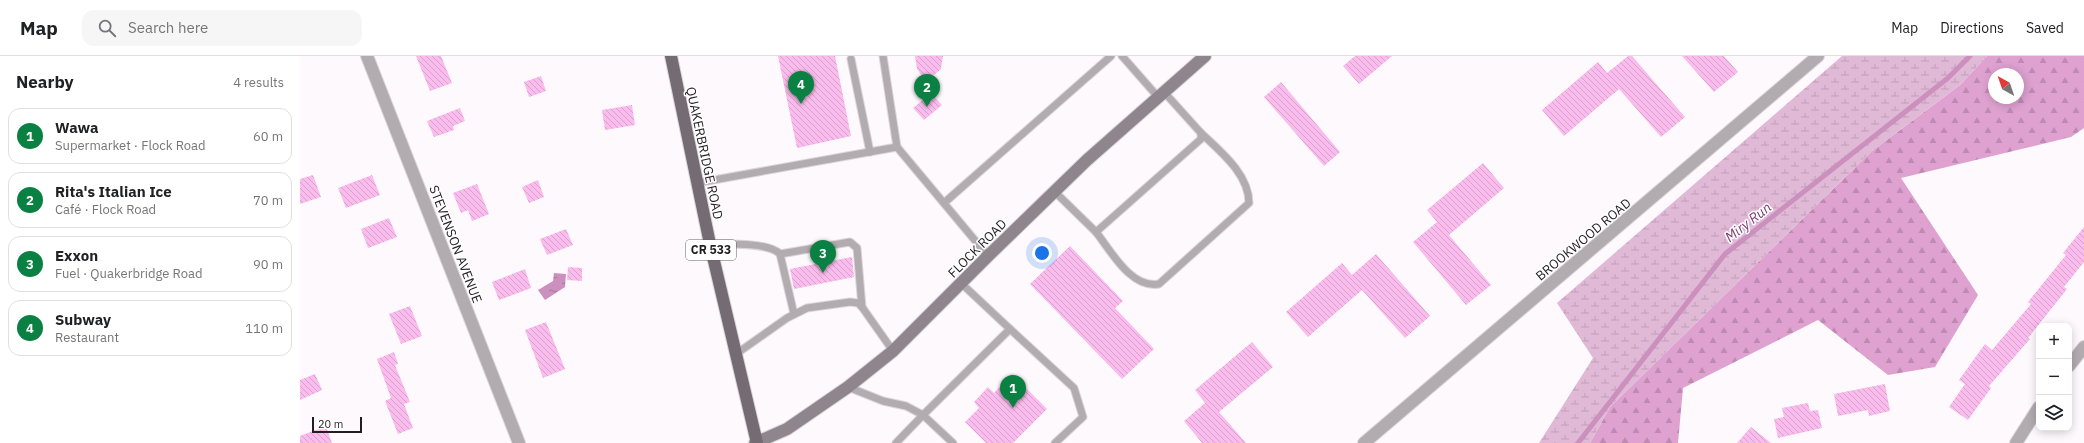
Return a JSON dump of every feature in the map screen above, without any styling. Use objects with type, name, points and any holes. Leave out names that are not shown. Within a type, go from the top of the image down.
[{"type":"main road","name":"QUAKERBRIDGE ROAD","points":[[670,56],[710,244],[756,443]]},
{"type":"main road","name":"FLOCK ROAD","points":[[756,443],[786,429],[848,387],[894,351],[962,284],[988,256],[1055,192],[1161,94],[1205,56]]},
{"type":"street","name":"STEVENSON AVENUE","points":[[367,56],[519,443]]},
{"type":"street","name":"BROOKWOOD ROAD","points":[[1364,443],[1818,56]]},
{"type":"street","points":[[2072,362],[2084,347]]},
{"type":"street","points":[[2016,443],[2036,412]]},
{"type":"lane","points":[[883,56],[897,147],[988,256]]},
{"type":"lane","points":[[944,203],[1110,56]]},
{"type":"lane","points":[[1055,192],[1096,232],[1129,273],[1145,284],[1151,286],[1159,284],[1249,203],[1249,193],[1239,173],[1201,133],[1122,56]]},
{"type":"lane","points":[[851,59],[870,152]]},
{"type":"lane","points":[[1096,232],[1201,139],[1201,133]]},
{"type":"lane","points":[[697,183],[897,147]]},
{"type":"lane","points":[[780,254],[850,242],[857,248],[862,307]]},
{"type":"lane","points":[[710,244],[762,246],[777,251],[780,254],[794,314]]},
{"type":"lane","points":[[962,284],[1074,388],[1083,417],[1055,443]]},
{"type":"lane","points":[[736,354],[794,314],[807,308],[850,302],[858,303],[862,307],[894,351]]},
{"type":"lane","points":[[896,443],[1010,329]]},
{"type":"lane","points":[[848,387],[883,401],[906,406],[924,415],[953,443]]},
{"type":"green space","points":[[1842,56],[1987,56],[1960,85],[1872,151],[1610,407],[1590,443],[1539,443],[1593,358],[1557,303]]},
{"type":"green space","points":[[1987,56],[2084,56],[2084,128],[2071,137],[1901,178],[1978,295],[1935,367],[1888,375],[1818,320],[1683,388],[1678,443],[1590,443],[1610,407],[1872,151],[1960,85]]},
{"type":"water","points":[[554,273],[566,274],[565,287],[545,300],[538,290],[553,281]]},
{"type":"building","points":[[416,56],[441,56],[452,83],[430,91]]},
{"type":"building","points":[[778,56],[835,56],[851,136],[797,148]]},
{"type":"building","points":[[915,56],[943,56],[941,69],[926,82],[917,69]]},
{"type":"building","points":[[1355,56],[1392,56],[1359,84],[1343,66]]},
{"type":"building","points":[[1628,56],[1632,56],[1685,117],[1661,137],[1619,89],[1564,136],[1542,110],[1598,62],[1607,73]]},
{"type":"building","points":[[1682,56],[1724,56],[1738,72],[1714,92]]},
{"type":"building","points":[[541,76],[546,91],[529,97],[524,82]]},
{"type":"building","points":[[1281,82],[1340,152],[1324,166],[1264,97]]},
{"type":"building","points":[[931,93],[942,105],[924,120],[913,108]]},
{"type":"building","points":[[632,105],[635,125],[605,130],[602,110]]},
{"type":"building","points":[[460,108],[465,121],[453,126],[454,130],[434,137],[427,121]]},
{"type":"building","points":[[1483,163],[1504,188],[1449,235],[1491,285],[1466,305],[1413,242],[1437,222],[1427,210]]},
{"type":"building","points":[[313,175],[321,197],[300,204],[300,179]]},
{"type":"building","points":[[372,175],[380,195],[346,208],[338,188]]},
{"type":"building","points":[[538,180],[544,197],[529,203],[522,187]]},
{"type":"building","points":[[477,184],[489,214],[472,221],[468,210],[461,213],[453,193]]},
{"type":"building","points":[[389,218],[397,237],[368,248],[361,229]]},
{"type":"building","points":[[2084,227],[2084,262],[2064,287],[2067,289],[2040,323],[2036,323],[2036,328],[2028,338],[2030,339],[1989,386],[1991,388],[1968,420],[1949,407],[1965,384],[1959,380],[1985,344],[1992,350],[2031,304],[2028,302],[2066,255],[2063,253]]},
{"type":"building","points":[[566,229],[573,245],[547,255],[540,239]]},
{"type":"building","points":[[1070,246],[1123,301],[1115,308],[1154,349],[1122,379],[1030,284]]},
{"type":"building","points":[[1376,254],[1430,316],[1405,338],[1362,290],[1308,337],[1286,312],[1342,263],[1352,275]]},
{"type":"building","points":[[852,257],[854,277],[794,289],[790,269]]},
{"type":"building","points":[[568,267],[582,268],[582,281],[567,280]]},
{"type":"building","points":[[525,269],[531,288],[499,300],[492,282]]},
{"type":"building","points":[[410,306],[422,336],[401,344],[389,314]]},
{"type":"building","points":[[546,322],[565,369],[543,378],[525,330]]},
{"type":"building","points":[[1252,342],[1273,367],[1219,412],[1246,443],[1202,443],[1184,421],[1205,403],[1195,390]]},
{"type":"building","points":[[394,352],[398,364],[395,365],[410,402],[404,404],[413,428],[398,434],[385,401],[391,398],[377,359]]},
{"type":"building","points":[[315,374],[322,390],[300,400],[300,380]]},
{"type":"building","points":[[1012,374],[1047,409],[1013,443],[986,443],[965,422],[979,408],[974,402],[988,387],[994,393]]},
{"type":"building","points":[[1885,384],[1890,411],[1869,416],[1868,410],[1838,416],[1834,394]]},
{"type":"building","points":[[1808,403],[1810,411],[1818,410],[1822,428],[1778,438],[1774,419],[1784,417],[1782,408]]},
{"type":"building","points":[[326,426],[332,443],[300,443],[300,436]]},
{"type":"building","points":[[1751,427],[1771,443],[1737,443]]},
{"type":"waterway","name":"Miry Run","points":[[1578,443],[1725,254],[1948,78],[1970,56]]},
{"type":"place","name":"Subway","points":[[801,104]]},
{"type":"place","name":"Rita's Italian Ice","points":[[927,107]]},
{"type":"place","name":"Exxon","points":[[823,273]]},
{"type":"place","name":"Wawa","points":[[1013,408]]}]
